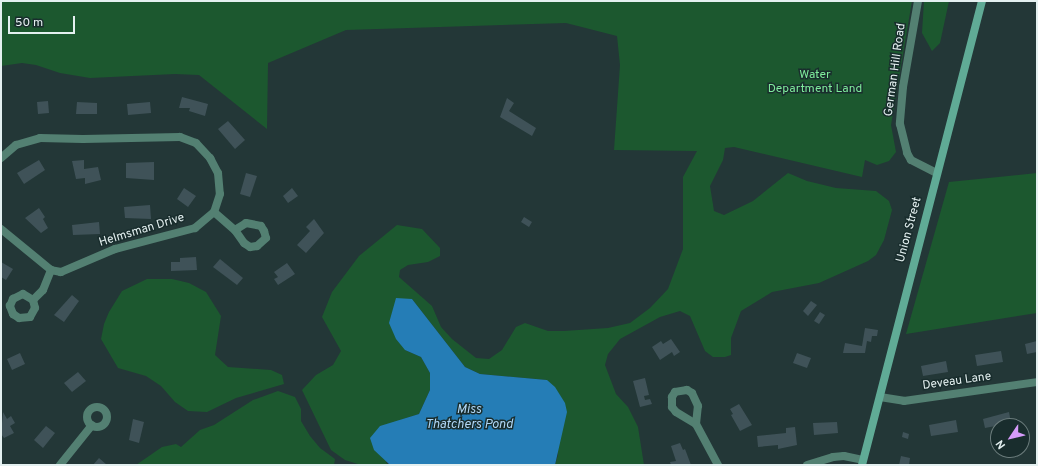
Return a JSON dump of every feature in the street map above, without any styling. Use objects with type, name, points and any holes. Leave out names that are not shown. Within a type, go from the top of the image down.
[{"type":"main road","name":"Union Street","points":[[862,462],[880,398],[982,1]]},
{"type":"street","name":"German Hill Road","points":[[918,1],[903,87],[900,124],[907,153],[911,160],[937,173]]},
{"type":"street","points":[[1,158],[16,145],[40,138],[83,140],[180,137],[204,150],[215,164],[220,194],[214,212],[235,230]]},
{"type":"street","name":"Helmsman Drive","points":[[51,270],[61,272],[115,249],[182,233],[195,228],[214,212]]},
{"type":"street","points":[[1,229],[51,270],[43,290],[33,300]]},
{"type":"street","name":"Deveau Lane","points":[[880,398],[904,402],[1037,382]]},
{"type":"street","points":[[696,424],[718,465]]},
{"type":"street","points":[[60,465],[92,425]]},
{"type":"street","points":[[807,465],[833,457],[862,462]]},
{"type":"green space","name":"Water Department Land","points":[[1,1],[912,1],[891,125],[896,152],[889,161],[877,165],[865,160],[862,177],[734,147],[725,148],[723,160],[710,186],[714,211],[724,215],[753,201],[788,173],[807,181],[836,188],[876,191],[889,201],[892,210],[884,240],[876,255],[868,261],[819,283],[772,292],[741,311],[731,338],[731,355],[725,357],[713,357],[705,351],[690,316],[680,311],[660,317],[620,339],[608,354],[605,365],[616,394],[628,407],[638,427],[644,465],[555,465],[558,455],[547,380],[480,374],[465,367],[412,299],[405,350],[421,357],[430,373],[430,390],[419,414],[400,420],[386,463],[390,465],[361,465],[345,460],[331,450],[302,390],[316,375],[333,365],[341,351],[322,317],[332,292],[359,256],[397,225],[422,229],[440,248],[440,256],[428,262],[408,265],[400,270],[399,277],[432,306],[441,327],[452,339],[476,358],[489,359],[502,350],[516,327],[525,323],[548,331],[564,331],[608,328],[630,323],[650,308],[668,289],[683,249],[683,177],[697,151],[614,150],[620,65],[617,36],[566,23],[346,30],[268,63],[267,129],[199,75],[175,74],[90,78],[60,73],[36,65],[22,63],[1,66]]},
{"type":"green space","points":[[924,1],[949,1],[940,43],[932,51],[922,33]]},
{"type":"green space","points":[[1037,173],[1037,313],[906,334],[949,182]]},
{"type":"green space","points":[[147,279],[172,279],[189,283],[206,292],[221,316],[215,355],[228,367],[271,370],[282,375],[284,384],[236,398],[207,412],[188,411],[175,402],[161,386],[146,376],[118,368],[101,339],[104,324],[109,312],[122,291]]},
{"type":"green space","points":[[278,391],[295,397],[301,409],[301,421],[310,436],[320,448],[335,459],[334,465],[136,465],[162,447],[176,444],[181,447],[200,430],[214,425],[253,400]]},
{"type":"water","name":"Miss Thatchers Pond","points":[[396,298],[412,299],[465,367],[480,374],[547,380],[555,387],[565,403],[567,412],[555,465],[390,465],[374,450],[370,438],[380,426],[419,414],[430,390],[430,373],[421,357],[405,350],[396,339],[389,323]]},
{"type":"building","points":[[182,97],[208,104],[205,116],[189,111],[190,108],[179,108]]},
{"type":"building","points":[[507,98],[514,103],[509,111],[536,128],[532,136],[500,117]]},
{"type":"building","points":[[48,101],[49,113],[38,114],[37,102]]},
{"type":"building","points":[[77,102],[97,103],[97,114],[76,114]]},
{"type":"building","points":[[150,102],[151,113],[128,115],[127,104]]},
{"type":"building","points":[[228,121],[245,140],[235,149],[218,129]]},
{"type":"building","points":[[39,160],[45,170],[24,184],[17,173]]},
{"type":"building","points":[[84,160],[84,169],[98,167],[101,180],[85,184],[85,178],[76,179],[72,161]]},
{"type":"building","points":[[154,162],[154,180],[126,178],[126,163]]},
{"type":"building","points":[[246,173],[257,176],[250,197],[240,194]]},
{"type":"building","points":[[184,188],[196,196],[188,207],[177,199]]},
{"type":"building","points":[[292,188],[298,196],[288,203],[283,196]]},
{"type":"building","points":[[150,205],[151,219],[125,218],[124,207]]},
{"type":"building","points":[[39,208],[45,217],[43,219],[48,228],[41,233],[25,218]]},
{"type":"building","points":[[524,217],[532,222],[529,227],[521,222]]},
{"type":"building","points":[[314,219],[324,233],[306,253],[297,245],[310,231],[306,227]]},
{"type":"building","points":[[99,222],[100,234],[73,235],[72,225]]},
{"type":"building","points":[[196,257],[197,270],[171,271],[171,262],[180,262],[180,258]]},
{"type":"building","points":[[220,259],[243,278],[237,285],[213,267]]},
{"type":"building","points":[[1,262],[13,269],[6,280],[1,277]]},
{"type":"building","points":[[287,263],[295,274],[278,285],[274,279],[278,277],[274,272]]},
{"type":"building","points":[[72,295],[79,301],[64,322],[54,315]]},
{"type":"building","points":[[811,301],[817,305],[808,316],[803,311]]},
{"type":"building","points":[[820,312],[825,315],[819,324],[814,321]]},
{"type":"building","points":[[865,328],[878,330],[877,336],[872,336],[871,342],[867,341],[865,353],[843,353],[845,343],[862,346]]},
{"type":"building","points":[[671,339],[680,352],[674,356],[672,352],[660,360],[652,347],[661,341],[663,344]]},
{"type":"building","points":[[1037,341],[1037,352],[1027,354],[1025,344]]},
{"type":"building","points":[[1001,351],[1003,362],[977,366],[975,355]]},
{"type":"building","points":[[20,353],[25,364],[12,370],[7,359]]},
{"type":"building","points":[[797,353],[811,358],[807,368],[793,363]]},
{"type":"building","points":[[946,361],[948,372],[923,376],[921,366]]},
{"type":"building","points":[[78,372],[86,381],[72,392],[64,383]]},
{"type":"building","points":[[645,378],[649,395],[644,396],[645,400],[650,399],[652,404],[640,407],[633,381]]},
{"type":"building","points":[[739,404],[752,425],[740,431],[731,415],[733,414],[730,409]]},
{"type":"building","points":[[3,412],[7,419],[11,416],[15,423],[10,426],[14,433],[4,438],[1,434]]},
{"type":"building","points":[[1009,412],[1010,418],[990,418],[990,427],[985,428],[983,419]]},
{"type":"building","points":[[133,419],[144,422],[139,443],[129,440]]},
{"type":"building","points":[[956,420],[958,432],[931,436],[929,425]]},
{"type":"building","points":[[837,422],[838,433],[814,435],[813,423]]},
{"type":"building","points":[[46,426],[55,433],[43,448],[34,440]]},
{"type":"building","points":[[795,427],[797,445],[778,449],[778,445],[758,447],[757,436],[786,433],[786,428]]},
{"type":"building","points":[[903,432],[909,434],[908,439],[902,437]]},
{"type":"building","points":[[680,443],[683,450],[685,449],[691,465],[671,465],[670,462],[676,461],[671,446]]},
{"type":"building","points":[[901,456],[910,458],[909,465],[899,465]]},
{"type":"building","points":[[99,458],[107,465],[93,465]]}]
